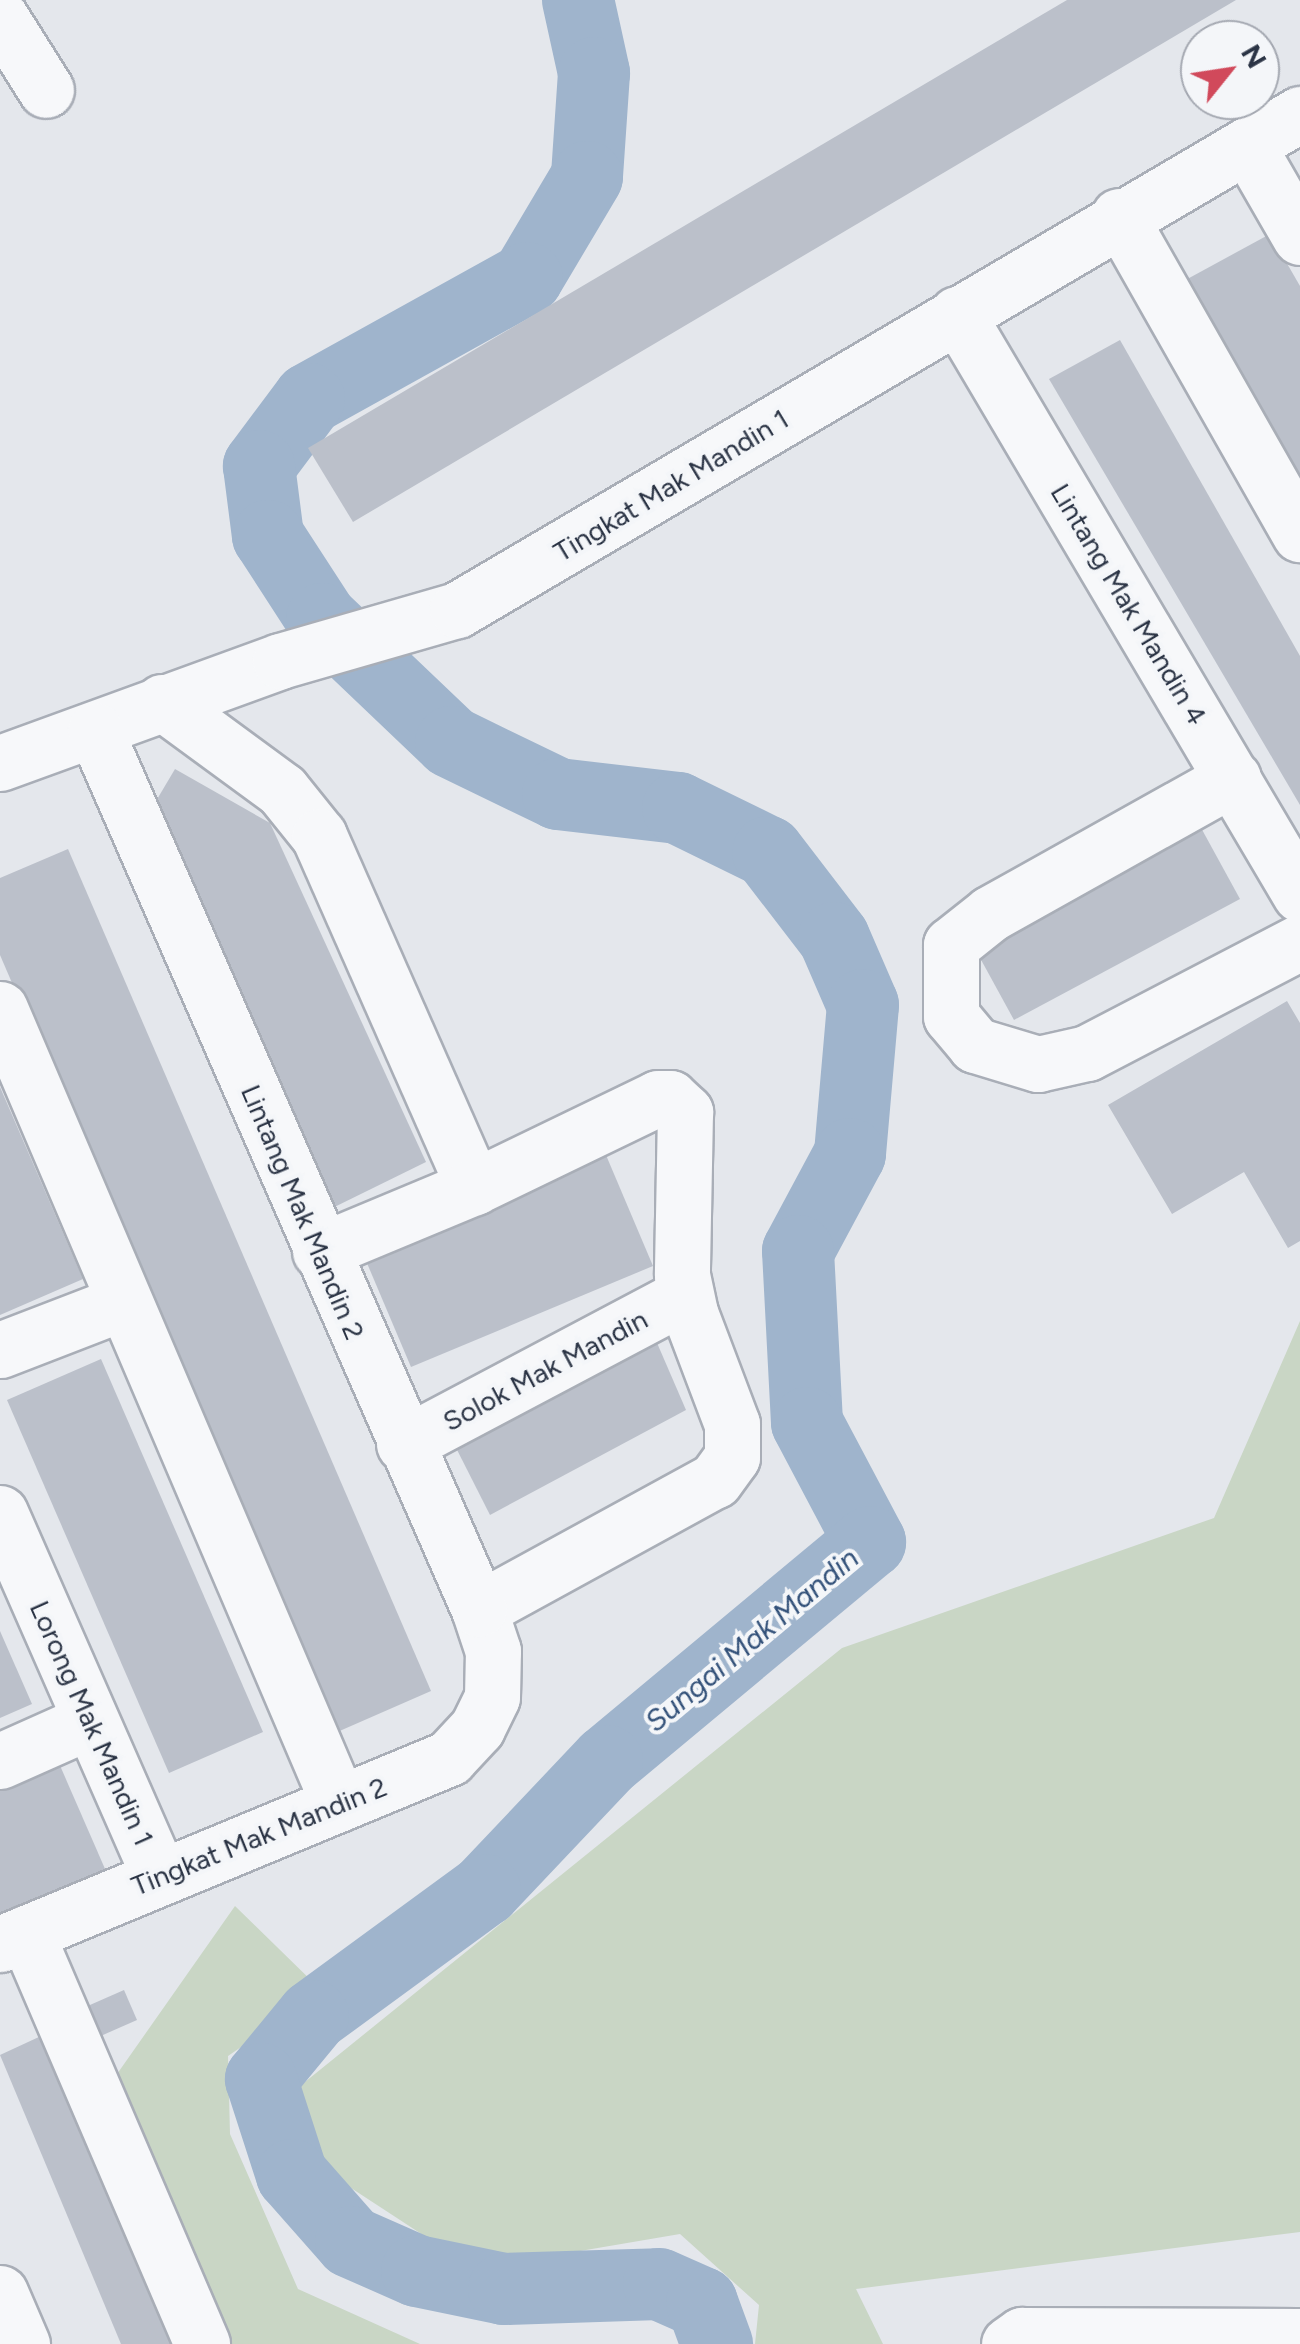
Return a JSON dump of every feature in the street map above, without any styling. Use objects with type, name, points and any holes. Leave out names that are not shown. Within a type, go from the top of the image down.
[{"type":"street","points":[[0,17],[46,90]]},
{"type":"street","name":"Tingkat Mak Mandin 1","points":[[0,763],[280,661],[457,610],[1119,216],[1300,114]]},
{"type":"street","points":[[1247,145],[1300,237]]},
{"type":"street","points":[[1119,216],[1300,534]]},
{"type":"street","name":"Lintang Mak Mandin 4","points":[[956,314],[1300,894]]},
{"type":"street","points":[[162,702],[282,790],[319,836],[474,1186]]},
{"type":"street","name":"Lintang Mak Mandin 2","points":[[95,730],[478,1608],[493,1651],[492,1698]]},
{"type":"street","points":[[1233,778],[990,914],[951,945],[951,1016],[975,1044],[1038,1064],[1087,1054],[1300,942]]},
{"type":"street","points":[[0,1010],[339,1804]]},
{"type":"street","points":[[320,1251],[474,1186],[658,1098],[670,1098],[685,1112],[686,1295],[732,1424],[726,1468],[478,1608]]},
{"type":"street","name":"Solok Mak Mandin","points":[[404,1444],[686,1295]]},
{"type":"street","points":[[0,1350],[122,1303]]},
{"type":"street","name":"Lorong Mak Mandin 1","points":[[4,1531],[160,1877]]},
{"type":"street","name":"Tingkat Mak Mandin 2","points":[[13,1938],[448,1758],[477,1728],[492,1698]]},
{"type":"street","points":[[0,1761],[90,1722]]},
{"type":"street","points":[[13,1938],[202,2344]]},
{"type":"street","points":[[0,2293],[22,2344]]},
{"type":"street","points":[[1009,2344],[1022,2335],[1300,2336]]},
{"type":"green space","points":[[1300,1321],[1300,2232],[856,2289],[883,2344],[755,2344],[759,2305],[680,2234],[475,2269],[325,2171],[300,2086],[842,1648],[1214,1518]]},
{"type":"green space","points":[[235,1906],[322,1991],[228,2056],[230,2134],[298,2289],[420,2344],[214,2344],[103,2094]]},
{"type":"building","points":[[1067,0],[1236,0],[1202,20],[1180,20],[1180,33],[353,522],[308,448]]},
{"type":"building","points":[[1270,234],[1300,286],[1300,486],[1180,283]]},
{"type":"building","points":[[1120,340],[1300,656],[1300,805],[1049,379]]},
{"type":"building","points":[[175,769],[270,823],[426,1162],[308,1220],[143,823]]},
{"type":"building","points":[[1194,815],[1240,899],[1014,1020],[968,936]]},
{"type":"building","points":[[68,849],[431,1691],[335,1733],[0,955],[0,878]]},
{"type":"building","points":[[1287,1001],[1300,1023],[1300,1241],[1288,1248],[1244,1172],[1172,1214],[1108,1105]]},
{"type":"building","points":[[0,1087],[83,1279],[0,1315]]},
{"type":"building","points":[[603,1148],[653,1266],[411,1367],[361,1249]]},
{"type":"building","points":[[651,1329],[686,1410],[490,1515],[449,1434]]},
{"type":"building","points":[[101,1359],[263,1732],[169,1773],[7,1400]]},
{"type":"building","points":[[0,1631],[32,1704],[0,1718]]},
{"type":"building","points":[[58,1761],[109,1878],[0,1925],[0,1786]]},
{"type":"building","points":[[124,1990],[137,2020],[87,2042],[74,2012]]},
{"type":"building","points":[[54,2030],[185,2344],[121,2344],[0,2055]]},
{"type":"waterway","name":"Sungai Mak Mandin","points":[[578,0],[594,73],[587,177],[527,278],[309,399],[259,466],[268,536],[322,619],[451,742],[558,794],[678,808],[768,852],[834,938],[863,1005],[850,1154],[798,1251],[807,1423],[870,1542],[607,1761],[485,1890],[313,2016],[261,2079],[292,2175],[351,2242],[417,2271],[504,2289],[659,2284],[702,2303],[717,2344]]}]
